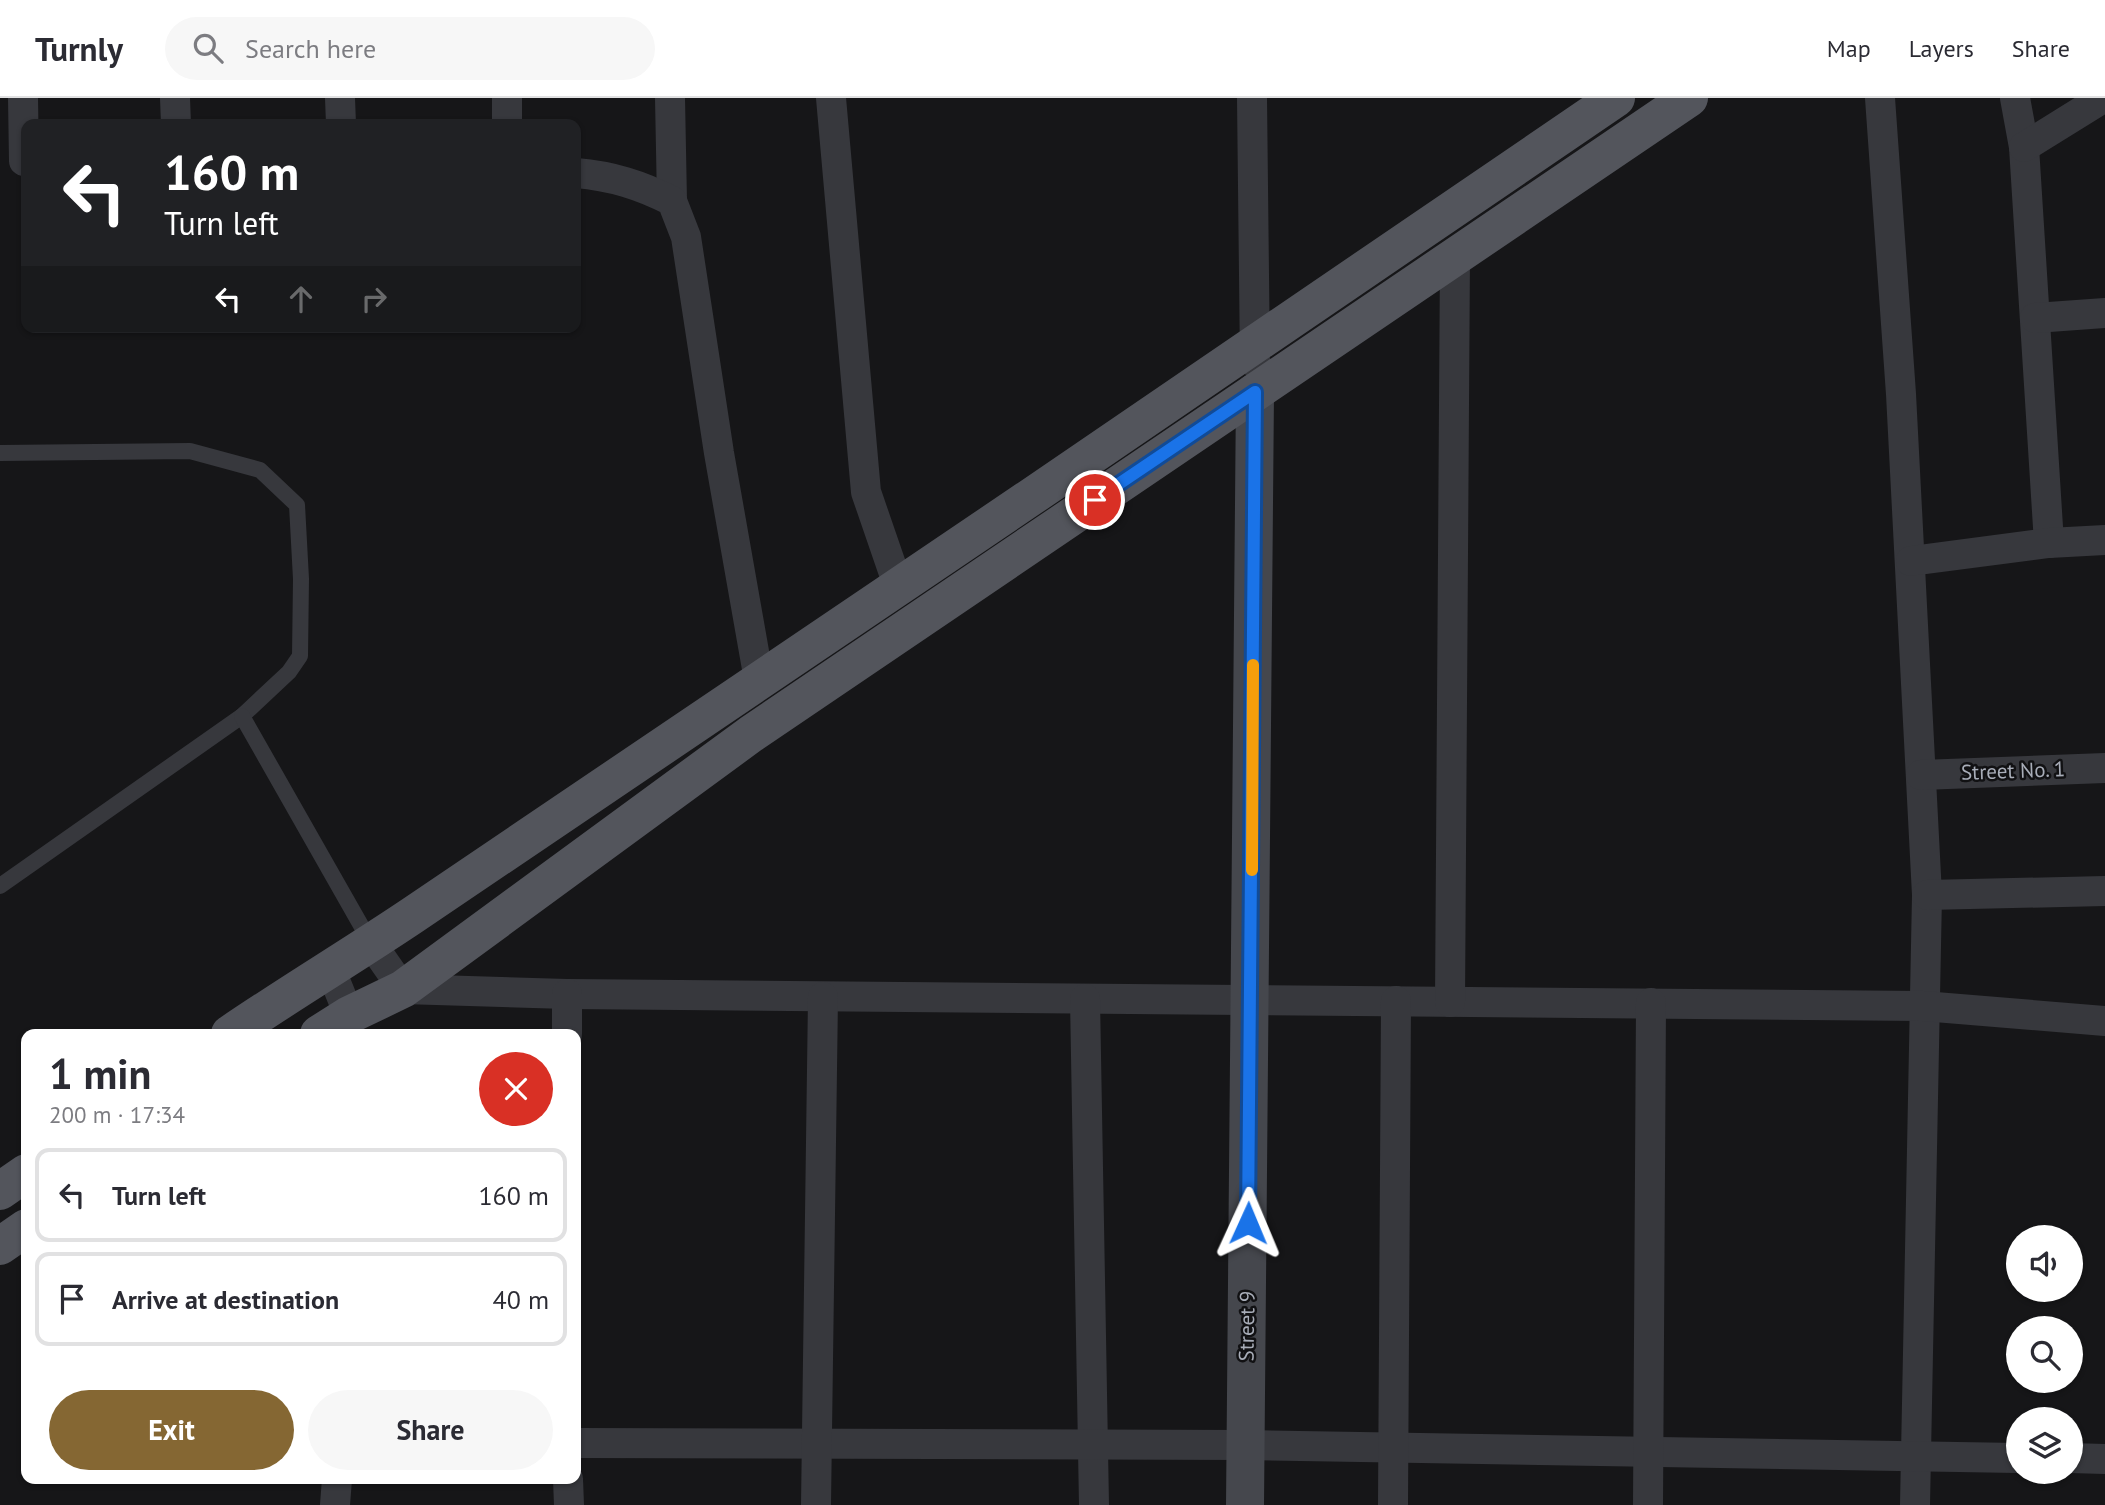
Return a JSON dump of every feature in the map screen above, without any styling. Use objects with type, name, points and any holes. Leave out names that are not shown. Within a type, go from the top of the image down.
[{"type":"main road","points":[[238,1029],[371,943],[898,584],[1254,347],[1616,98]]},
{"type":"main road","points":[[339,1028],[403,989],[751,734],[1689,98]]},
{"type":"main road","points":[[0,1191],[21,1176]]},
{"type":"main road","points":[[0,1246],[21,1231]]},
{"type":"street","points":[[17,161],[23,98]]},
{"type":"street","points":[[175,98],[176,119]]},
{"type":"street","points":[[340,98],[341,119]]},
{"type":"street","points":[[507,98],[507,119]]},
{"type":"street","points":[[670,98],[672,201],[686,237],[719,453],[759,680]]},
{"type":"street","points":[[831,98],[866,492],[898,584]]},
{"type":"street","points":[[1252,98],[1255,392]]},
{"type":"street","points":[[1880,98],[1911,561],[1927,895],[1915,1505]]},
{"type":"street","points":[[2015,98],[2024,147],[2049,544]]},
{"type":"street","points":[[2024,147],[2103,98]]},
{"type":"street","points":[[581,174],[613,177],[672,201]]},
{"type":"street","points":[[1450,1002],[1455,255]]},
{"type":"street","points":[[2035,318],[2105,313]]},
{"type":"street","name":"Street 9","points":[[1245,1505],[1255,392]]},
{"type":"street","points":[[1911,561],[2105,540]]},
{"type":"street","name":"Street No. 1","points":[[1921,775],[2105,768]]},
{"type":"street","points":[[1927,895],[2105,891]]},
{"type":"street","points":[[371,943],[403,989],[567,994],[1923,1006],[2105,1021]]},
{"type":"street","points":[[330,968],[339,1028]]},
{"type":"street","points":[[567,994],[567,1029]]},
{"type":"street","points":[[816,1505],[823,996]]},
{"type":"street","points":[[1085,999],[1094,1505]]},
{"type":"street","points":[[1393,1505],[1395,1001]]},
{"type":"street","points":[[1648,1505],[1651,1003]]},
{"type":"street","points":[[581,1443],[1245,1445],[2006,1458]]},
{"type":"street","points":[[2083,1458],[2105,1459]]},
{"type":"street","points":[[335,1505],[337,1484]]},
{"type":"street","points":[[568,1484],[569,1505]]},
{"type":"lane","points":[[0,453],[190,451],[260,470],[297,505],[301,579],[300,656],[289,672],[242,716],[0,886]]},
{"type":"lane","points":[[242,716],[371,943]]},
{"type":"slow traffic","points":[[1252,870],[1253,665]]},
{"type":"route","points":[[1095,500],[1255,392],[1248,1223]]}]
